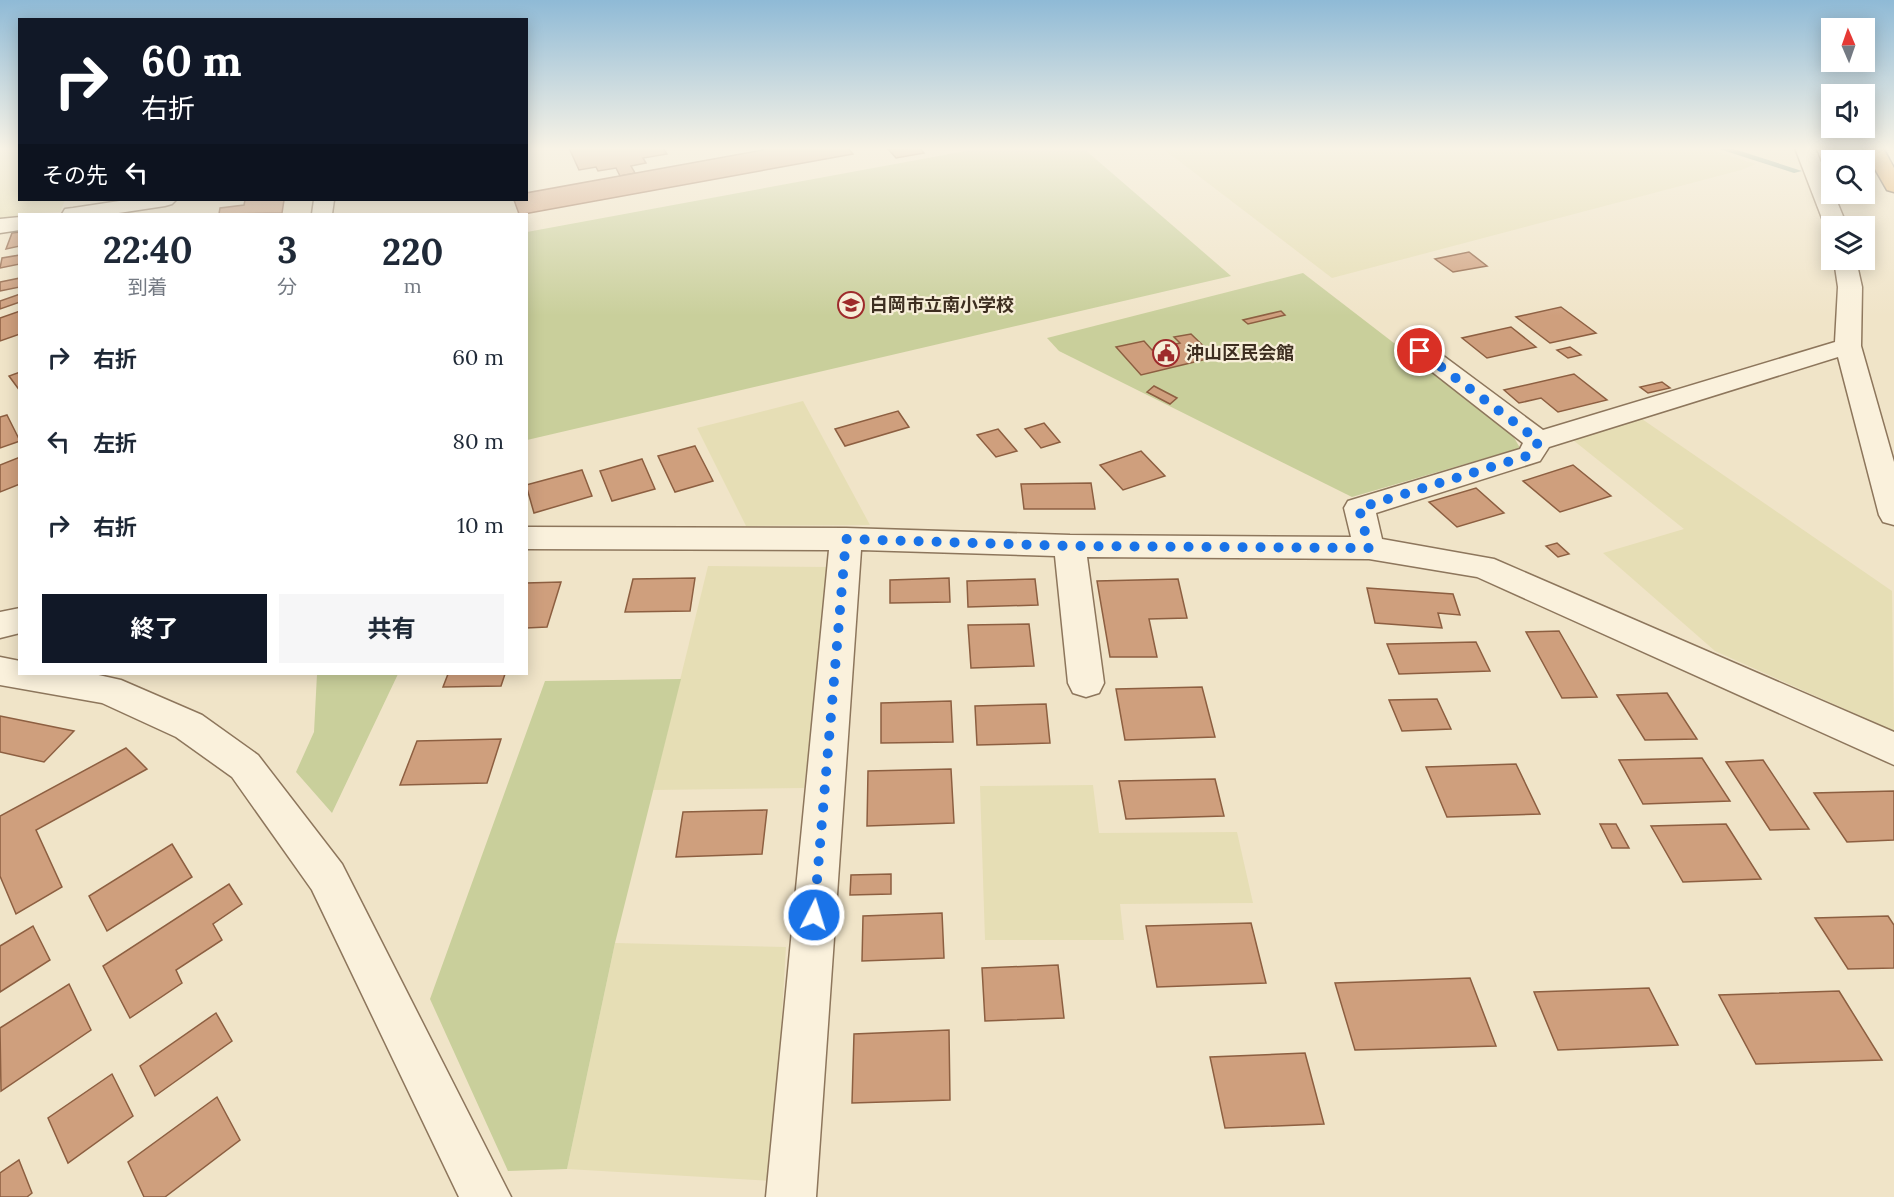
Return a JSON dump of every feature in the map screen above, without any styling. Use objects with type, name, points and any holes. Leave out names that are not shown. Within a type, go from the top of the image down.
[{"type":"street","points":[[83,213],[120,204]]},
{"type":"street","points":[[0,226],[18,223]]},
{"type":"street","points":[[1847,270],[1851,287],[1848,346],[1894,515]]},
{"type":"street","points":[[1369,548],[1359,508],[1530,455],[1539,441],[1848,346]]},
{"type":"street","points":[[1420,351],[1539,441]]},
{"type":"street","points":[[528,538],[846,539],[1070,546],[1369,548],[1483,567],[1894,749]]},
{"type":"street","points":[[791,1197],[846,539]]},
{"type":"street","points":[[1070,546],[1086,682]]},
{"type":"street","points":[[0,625],[18,620]]},
{"type":"street","points":[[0,671],[18,674]]},
{"type":"street","points":[[23,675],[108,690],[189,726],[245,766],[327,877],[486,1197]]},
{"type":"shaded area","points":[[0,204],[63,204],[60,212],[18,213],[18,219],[0,222]]},
{"type":"shaded area","points":[[1235,204],[1613,204],[1332,278]]},
{"type":"shaded area","points":[[803,401],[870,525],[746,526],[697,428]]},
{"type":"shaded area","points":[[1642,419],[1892,591],[1894,731],[1715,651],[1603,553],[1684,529],[1573,440]]},
{"type":"shaded area","points":[[708,566],[831,567],[804,788],[653,790]]},
{"type":"shaded area","points":[[1093,785],[1099,833],[1237,832],[1253,903],[1120,904],[1124,940],[985,940],[980,786]]},
{"type":"shaded area","points":[[615,943],[786,947],[772,1181],[567,1169]]},
{"type":"green space","name":"白岡市立南小学校","points":[[679,204],[1148,204],[1231,276],[528,440],[528,232]]},
{"type":"green space","points":[[1303,273],[1512,434],[1520,448],[1352,497],[1059,351],[1047,338]]},
{"type":"green space","points":[[317,675],[398,675],[332,813],[296,772],[314,732]]},
{"type":"green space","points":[[681,679],[615,943],[567,1169],[508,1171],[430,999],[545,681]]},
{"type":"building","points":[[283,204],[282,213],[219,213],[220,208]]},
{"type":"building","points":[[515,204],[580,204],[528,213],[519,213]]},
{"type":"building","points":[[18,232],[18,246],[6,249],[12,233]]},
{"type":"building","points":[[1469,252],[1487,266],[1453,272],[1435,259]]},
{"type":"building","points":[[18,255],[18,264],[0,268],[2,258]]},
{"type":"building","points":[[18,278],[18,287],[0,291],[0,282]]},
{"type":"building","points":[[18,295],[18,303],[0,309],[0,301]]},
{"type":"building","points":[[1561,307],[1596,333],[1550,343],[1516,317]]},
{"type":"building","points":[[1281,311],[1285,315],[1248,324],[1243,320]]},
{"type":"building","points":[[18,312],[18,335],[0,341],[0,318]]},
{"type":"building","points":[[1511,327],[1536,347],[1487,358],[1462,338]]},
{"type":"building","name":"沖山区民会館","points":[[1191,334],[1215,357],[1141,375],[1116,347],[1144,341],[1152,350],[1180,343],[1174,337]]},
{"type":"building","points":[[1570,347],[1581,355],[1568,358],[1557,350]]},
{"type":"building","points":[[18,373],[18,388],[9,376]]},
{"type":"building","points":[[1574,374],[1607,400],[1558,412],[1541,398],[1519,403],[1504,390]]},
{"type":"building","points":[[1662,382],[1670,388],[1648,393],[1640,387]]},
{"type":"building","points":[[1154,386],[1177,398],[1170,404],[1147,392]]},
{"type":"building","points":[[898,411],[909,427],[845,446],[835,429]]},
{"type":"building","points":[[7,415],[18,442],[0,448],[0,417]]},
{"type":"building","points":[[1044,423],[1060,442],[1041,448],[1025,429]]},
{"type":"building","points":[[998,429],[1017,451],[996,457],[977,435]]},
{"type":"building","points":[[695,446],[713,481],[675,492],[658,456]]},
{"type":"building","points":[[1141,451],[1165,476],[1123,490],[1100,465]]},
{"type":"building","points":[[18,458],[18,485],[0,492],[0,465]]},
{"type":"building","points":[[642,459],[655,489],[612,501],[600,471]]},
{"type":"building","points":[[1573,465],[1611,496],[1560,512],[1523,481]]},
{"type":"building","points":[[582,470],[592,496],[534,513],[528,484]]},
{"type":"building","points":[[1091,483],[1095,509],[1024,509],[1021,484]]},
{"type":"building","points":[[1476,488],[1504,513],[1457,527],[1429,502]]},
{"type":"building","points":[[1557,543],[1569,554],[1558,557],[1546,546]]},
{"type":"building","points":[[695,578],[690,611],[625,612],[633,579]]},
{"type":"building","points":[[949,578],[950,602],[890,603],[890,580]]},
{"type":"building","points":[[1035,579],[1038,605],[968,607],[967,581]]},
{"type":"building","points":[[1178,579],[1187,618],[1149,619],[1157,657],[1110,657],[1097,581]]},
{"type":"building","points":[[561,582],[547,627],[528,628],[528,583]]},
{"type":"building","points":[[1367,588],[1453,594],[1460,615],[1438,613],[1442,628],[1375,623]]},
{"type":"building","points":[[1029,624],[1034,666],[971,668],[968,625]]},
{"type":"building","points":[[1559,631],[1597,697],[1562,698],[1526,632]]},
{"type":"building","points":[[1476,642],[1490,671],[1399,674],[1387,644]]},
{"type":"building","points":[[448,675],[505,675],[501,686],[443,687]]},
{"type":"building","points":[[1202,687],[1215,737],[1125,740],[1116,689]]},
{"type":"building","points":[[1667,693],[1697,739],[1645,740],[1617,695]]},
{"type":"building","points":[[1437,699],[1451,729],[1402,731],[1389,700]]},
{"type":"building","points":[[951,701],[953,742],[881,743],[881,703]]},
{"type":"building","points":[[1046,704],[1050,743],[977,745],[975,706]]},
{"type":"building","points":[[0,716],[74,731],[44,762],[0,752]]},
{"type":"building","points":[[501,739],[487,783],[400,785],[417,741]]},
{"type":"building","points":[[126,748],[147,769],[36,830],[62,887],[16,914],[0,876],[0,816]]},
{"type":"building","points":[[1702,758],[1730,801],[1643,804],[1619,760]]},
{"type":"building","points":[[1763,760],[1809,829],[1770,830],[1726,762]]},
{"type":"building","points":[[1516,764],[1540,814],[1447,817],[1426,767]]},
{"type":"building","points":[[951,769],[954,823],[867,826],[868,771]]},
{"type":"building","points":[[1215,779],[1224,816],[1126,819],[1119,781]]},
{"type":"building","points":[[1894,791],[1894,840],[1847,842],[1814,793]]},
{"type":"building","points":[[767,810],[762,854],[676,857],[683,812]]},
{"type":"building","points":[[1600,824],[1616,824],[1629,848],[1612,848]]},
{"type":"building","points":[[1726,824],[1761,879],[1683,882],[1651,826]]},
{"type":"building","points":[[172,844],[192,877],[107,931],[89,896]]},
{"type":"building","points":[[891,874],[891,894],[850,895],[851,875]]},
{"type":"building","points":[[229,884],[242,904],[213,924],[222,940],[176,970],[182,983],[130,1018],[103,966]]},
{"type":"building","points":[[942,913],[944,958],[862,961],[863,916]]},
{"type":"building","points":[[1888,916],[1894,925],[1894,968],[1848,969],[1815,918]]},
{"type":"building","points":[[1251,923],[1266,983],[1157,987],[1146,926]]},
{"type":"building","points":[[33,926],[50,960],[0,992],[0,946]]},
{"type":"building","points":[[1058,965],[1064,1018],[985,1021],[982,968]]},
{"type":"building","points":[[1470,978],[1496,1046],[1355,1050],[1335,983]]},
{"type":"building","points":[[69,984],[91,1030],[1,1091],[0,1028]]},
{"type":"building","points":[[1649,988],[1678,1045],[1558,1050],[1534,992]]},
{"type":"building","points":[[1839,991],[1882,1060],[1756,1064],[1719,995]]},
{"type":"building","points":[[216,1013],[232,1041],[155,1096],[140,1066]]},
{"type":"building","points":[[949,1030],[950,1100],[852,1103],[854,1034]]},
{"type":"building","points":[[1305,1053],[1324,1124],[1225,1128],[1210,1057]]},
{"type":"building","points":[[112,1074],[133,1116],[68,1163],[48,1118]]},
{"type":"building","points":[[217,1097],[240,1140],[165,1197],[144,1197],[128,1162]]},
{"type":"building","points":[[19,1160],[32,1193],[27,1197],[0,1197],[0,1173]]},
{"type":"place","name":"白岡市立南小学校","points":[[851,305]]},
{"type":"place","name":"沖山区民会館","points":[[1166,353]]},
{"type":"route","points":[[814,915],[846,539],[1070,546],[1369,548],[1359,508],[1530,455],[1539,441],[1420,351]]}]
